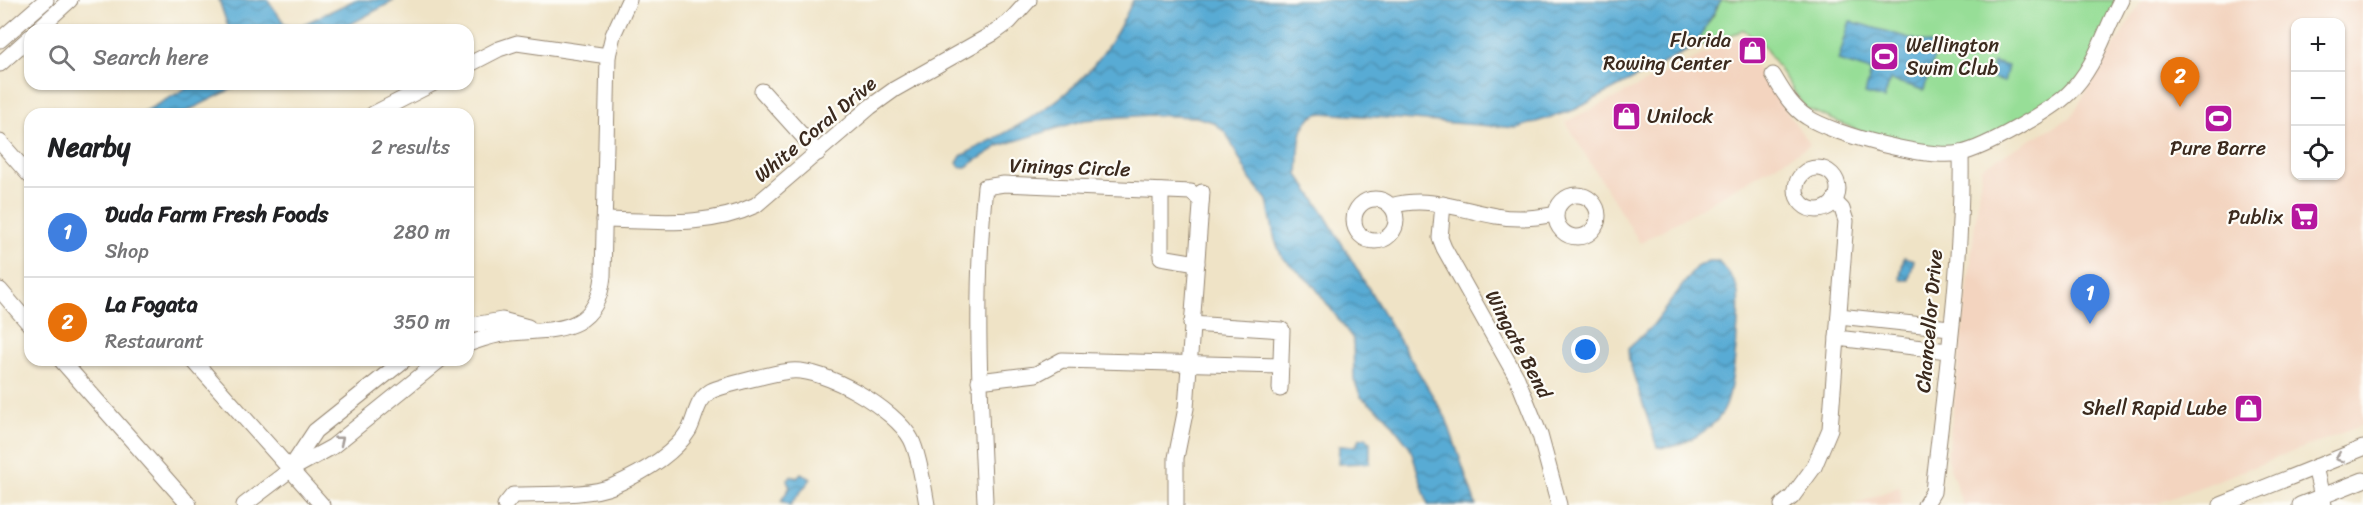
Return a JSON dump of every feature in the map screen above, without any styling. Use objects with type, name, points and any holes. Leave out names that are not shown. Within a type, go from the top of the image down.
[{"type":"street","points":[[0,40],[46,0]]},
{"type":"street","points":[[44,24],[70,0]]},
{"type":"street","points":[[474,342],[502,334],[559,330],[576,323],[596,303],[603,276],[608,56],[613,35],[629,0]]},
{"type":"street","name":"White Coral Drive","points":[[604,220],[693,222],[730,216],[756,205],[771,195],[879,101],[994,33],[1009,22],[1029,0]]},
{"type":"street","points":[[1773,75],[1785,96],[1806,117],[1831,129],[1925,154],[1961,153],[2013,130],[2067,96],[2091,69],[2121,0]]},
{"type":"street","points":[[0,64],[24,42]]},
{"type":"street","points":[[474,62],[517,43],[608,56]]},
{"type":"street","points":[[400,108],[424,90]]},
{"type":"street","points":[[762,91],[818,153]]},
{"type":"street","points":[[0,142],[24,169]]},
{"type":"street","name":"Chancellor Drive","points":[[1933,501],[1962,192],[1961,153]]},
{"type":"street","name":"Vinings Circle","points":[[985,501],[979,381],[982,219],[985,187],[1004,184],[1191,192],[1201,195],[1186,408],[1176,458],[1176,505]]},
{"type":"street","points":[[1161,191],[1161,257],[1197,263]]},
{"type":"street","points":[[1782,505],[1792,497],[1814,467],[1830,429],[1846,221],[1842,209],[1834,201]]},
{"type":"street","points":[[1391,206],[1410,202],[1443,204],[1472,209],[1497,217],[1519,218],[1556,214]]},
{"type":"street","name":"Wingate Bend","points":[[1443,204],[1440,238],[1517,378],[1540,435],[1559,505]]},
{"type":"street","points":[[0,291],[24,318]]},
{"type":"street","points":[[1839,316],[1950,328]]},
{"type":"street","points":[[474,325],[502,320],[540,331]]},
{"type":"street","points":[[1874,343],[1876,320]]},
{"type":"street","points":[[1191,324],[1282,330],[1280,389]]},
{"type":"street","points":[[1837,338],[1948,351]]},
{"type":"street","points":[[979,381],[1036,374],[1062,360],[1281,366]]},
{"type":"street","points":[[66,366],[189,505]]},
{"type":"street","points":[[198,366],[322,505]]},
{"type":"street","points":[[290,470],[315,431],[396,366]]},
{"type":"street","points":[[244,505],[290,470],[332,447],[433,366]]},
{"type":"street","points":[[505,505],[513,495],[611,487],[664,458],[678,445],[690,429],[700,404],[712,391],[792,370],[842,385],[881,408],[900,426],[911,439],[927,505]]},
{"type":"street","points":[[2220,505],[2317,472],[2363,448]]},
{"type":"street","points":[[2317,472],[2338,498]]},
{"type":"street","points":[[2317,472],[2322,501]]},
{"type":"street","points":[[2300,505],[2338,498],[2363,480]]},
{"type":"shaded area","points":[[2142,0],[2363,0],[2363,425],[2153,505],[1963,505],[1947,459],[1982,167],[2071,117]]},
{"type":"shaded area","points":[[1737,38],[1810,145],[1640,243],[1565,122]]},
{"type":"shaded area","points":[[1900,486],[1902,505],[1854,505]]},
{"type":"green space","points":[[1721,0],[2126,0],[2077,91],[1961,153],[1862,132],[1805,108],[1764,46],[1744,30],[1687,51],[1713,16]]},
{"type":"water","points":[[219,0],[268,0],[286,24],[227,24]]},
{"type":"water","points":[[355,0],[395,0],[351,24],[304,24]]},
{"type":"water","points":[[1133,0],[1721,0],[1698,40],[1687,51],[1574,110],[1517,128],[1322,113],[1313,116],[1303,128],[1299,146],[1298,175],[1320,207],[1446,418],[1476,505],[1428,505],[1410,447],[1386,416],[1361,397],[1354,380],[1353,339],[1314,286],[1282,257],[1275,240],[1267,200],[1250,179],[1226,133],[1213,122],[1196,117],[1149,115],[1084,120],[999,146],[966,167],[960,167],[957,163],[961,156],[1041,111],[1083,77],[1101,56],[1118,30]]},
{"type":"water","points":[[1850,21],[1937,46],[1924,90],[1890,80],[1884,99],[1865,94],[1871,71],[1838,61]]},
{"type":"water","points":[[1994,62],[2008,66],[2004,82],[1989,77]]},
{"type":"water","points":[[183,90],[230,90],[193,108],[151,108]]},
{"type":"water","points":[[1904,257],[1914,260],[1909,280],[1901,280],[1900,277]]},
{"type":"water","points":[[1708,261],[1719,261],[1737,288],[1738,329],[1728,399],[1720,416],[1705,430],[1686,442],[1657,447],[1629,361],[1628,349],[1653,325],[1696,267]]},
{"type":"water","points":[[1366,437],[1370,442],[1370,463],[1338,464],[1339,446],[1356,446],[1359,439]]},
{"type":"water","points":[[801,473],[811,479],[790,505],[781,501],[790,487],[787,480],[791,476],[797,478]]},
{"type":"place","name":"Florida Rowing Center","points":[[1752,51]]},
{"type":"place","name":"Wellington Swim Club","points":[[1885,56]]},
{"type":"place","name":"La Fogata","points":[[2180,107]]},
{"type":"place","name":"Unilock","points":[[1626,116]]},
{"type":"place","name":"Pure Barre","points":[[2218,118]]},
{"type":"place","name":"Publix","points":[[2304,217]]},
{"type":"place","name":"Duda Farm Fresh Foods","points":[[2090,324]]},
{"type":"place","name":"Shell Rapid Lube","points":[[2248,408]]}]
